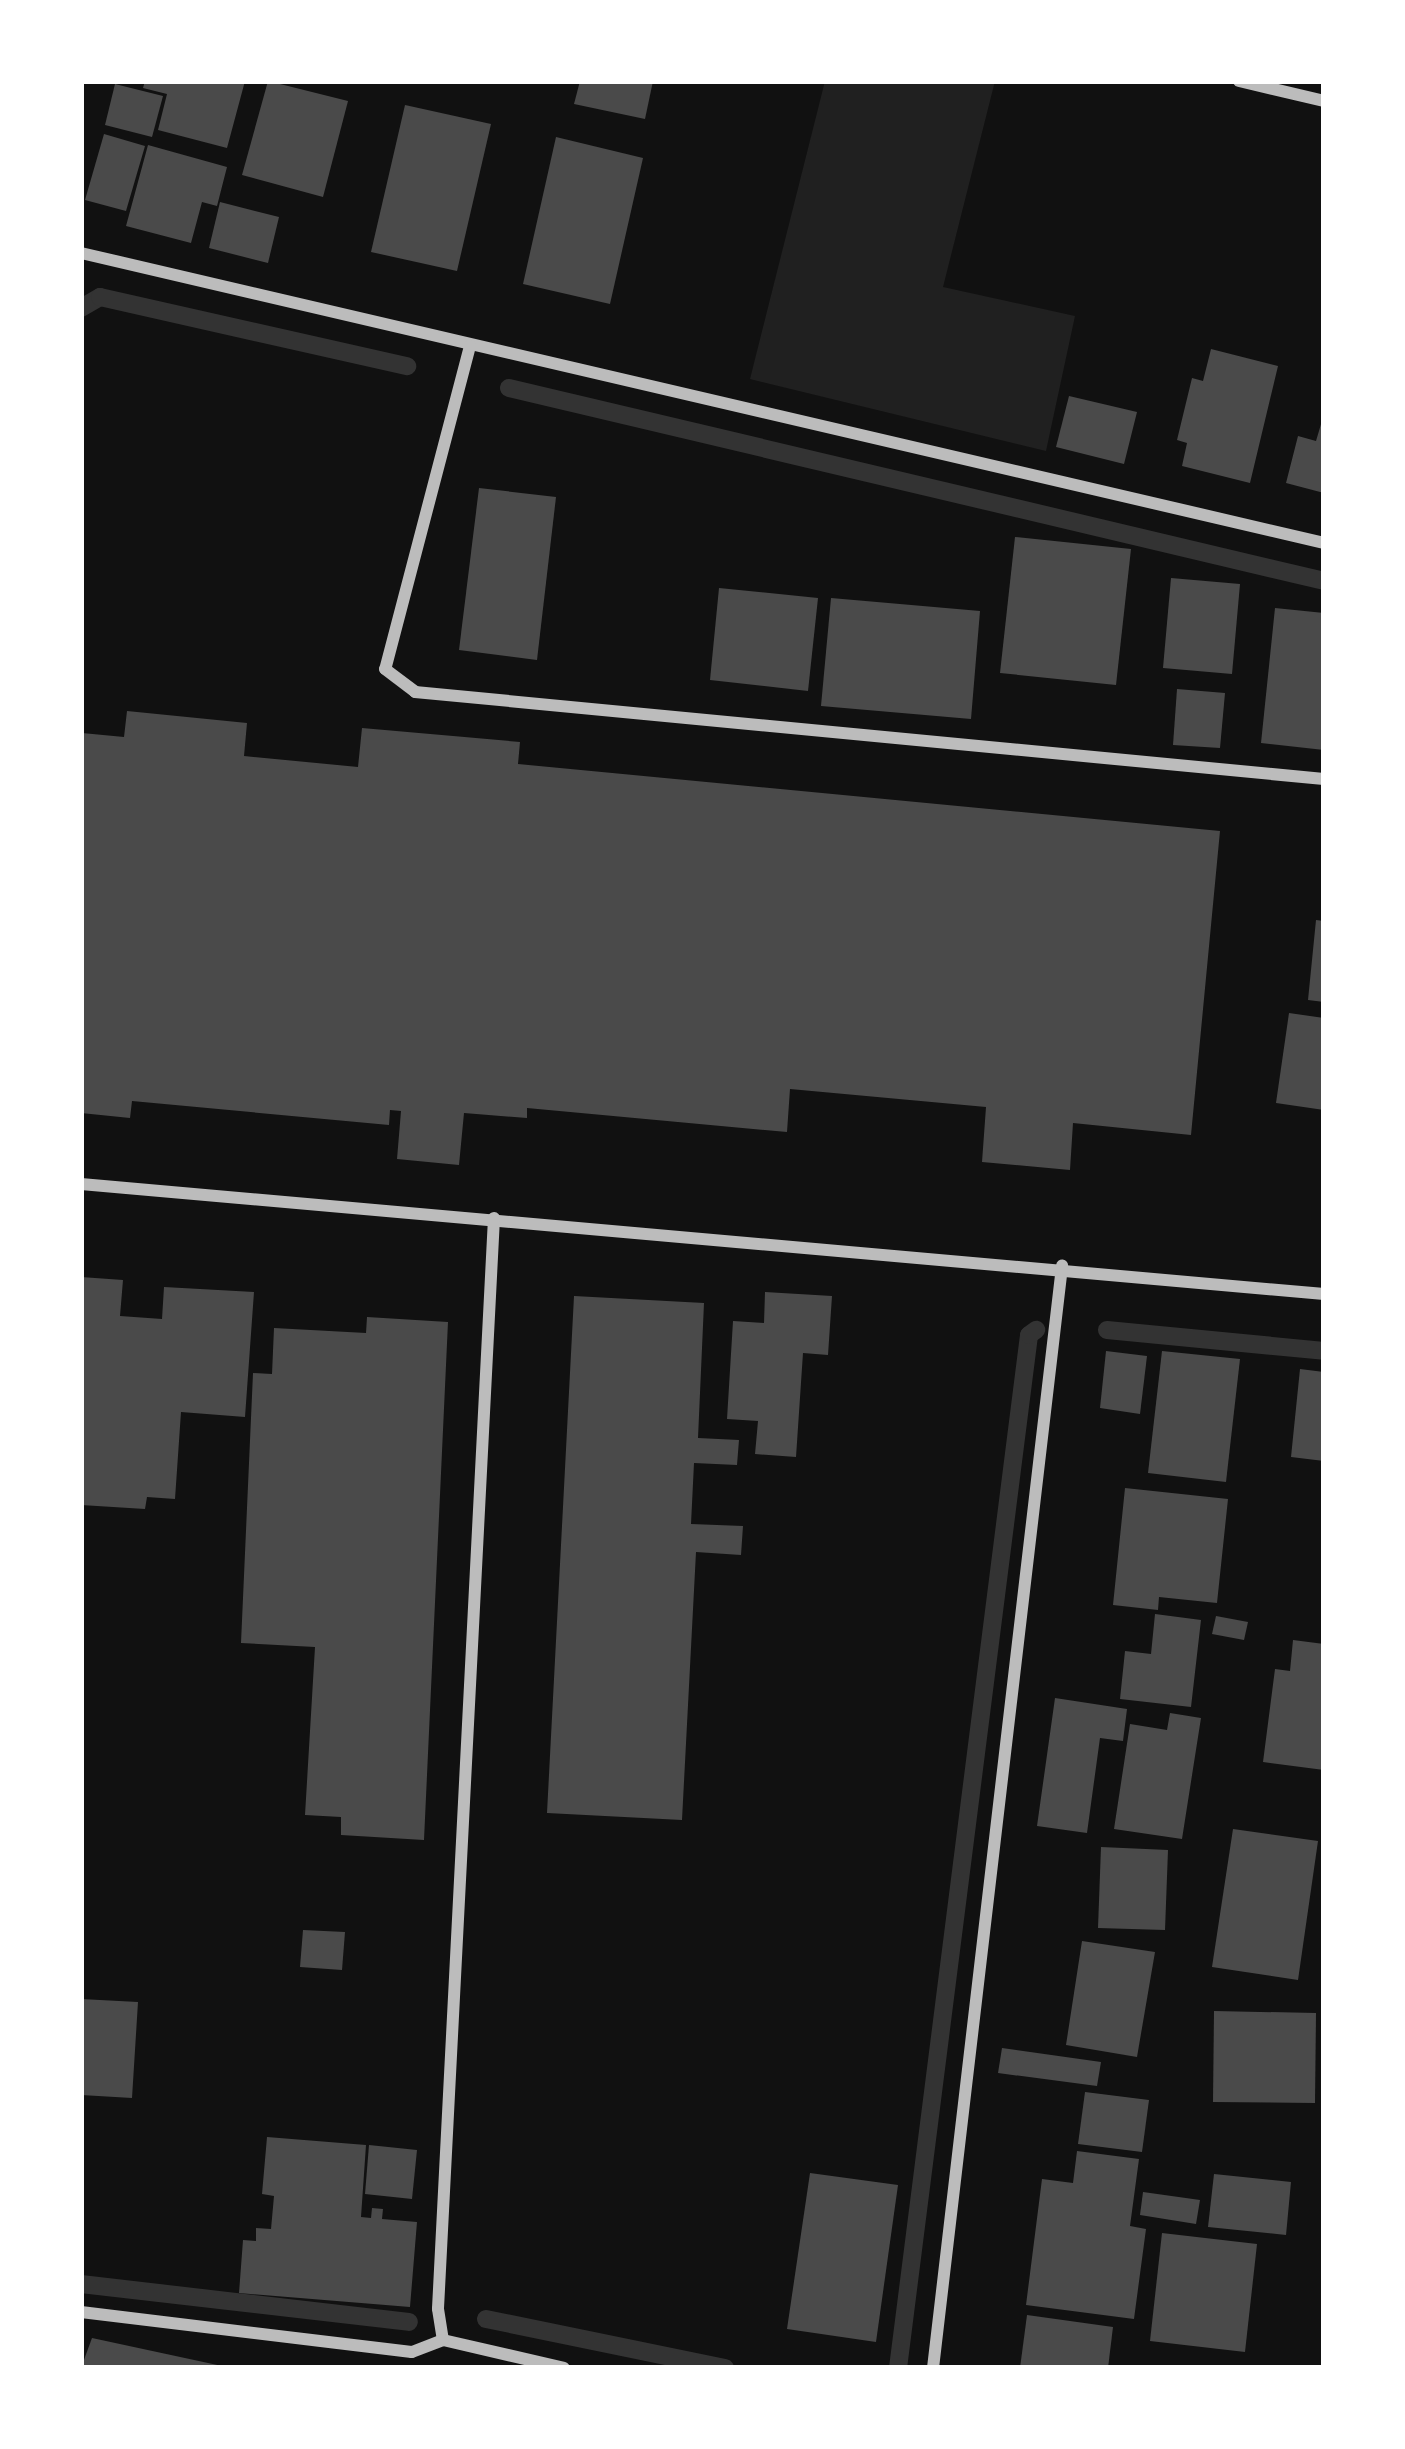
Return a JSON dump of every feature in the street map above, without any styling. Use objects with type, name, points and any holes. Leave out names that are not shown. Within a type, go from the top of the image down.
[{"type":"street","points":[[1239,81],[1324,101]]},
{"type":"street","points":[[81,253],[1324,543]]},
{"type":"street","points":[[470,346],[385,669],[415,692],[1324,779]]},
{"type":"street","points":[[81,1184],[1062,1265],[1324,1294]]},
{"type":"street","points":[[443,2340],[438,2309],[494,1218]]},
{"type":"street","points":[[933,2368],[1062,1265]]},
{"type":"street","points":[[81,2312],[412,2352],[443,2340],[564,2368]]},
{"type":"shaded area","points":[[825,81],[995,81],[943,287],[1075,316],[1046,451],[750,379]]},
{"type":"building","points":[[145,81],[245,81],[227,148],[158,130],[167,94],[143,88]]},
{"type":"building","points":[[268,81],[348,101],[323,197],[242,175]]},
{"type":"building","points":[[580,81],[653,81],[645,119],[574,104]]},
{"type":"building","points":[[115,84],[163,96],[152,137],[105,125]]},
{"type":"building","points":[[405,105],[491,124],[457,271],[371,252]]},
{"type":"building","points":[[104,134],[145,146],[126,211],[85,200]]},
{"type":"building","points":[[556,137],[643,158],[610,304],[523,284]]},
{"type":"building","points":[[148,145],[227,167],[217,206],[202,202],[191,243],[126,226]]},
{"type":"building","points":[[220,202],[279,217],[268,263],[209,248]]},
{"type":"building","points":[[1211,349],[1278,366],[1250,483],[1182,466],[1187,443],[1177,440],[1192,378],[1203,381]]},
{"type":"building","points":[[1069,396],[1137,412],[1124,464],[1056,447]]},
{"type":"building","points":[[1324,414],[1324,493],[1286,483],[1298,436],[1316,441]]},
{"type":"building","points":[[479,488],[556,497],[537,660],[459,650]]},
{"type":"building","points":[[1015,537],[1131,549],[1116,685],[1000,673]]},
{"type":"building","points":[[1171,578],[1240,584],[1232,674],[1163,668]]},
{"type":"building","points":[[719,588],[818,598],[808,691],[710,680]]},
{"type":"building","points":[[831,598],[980,611],[971,719],[821,706]]},
{"type":"building","points":[[1275,608],[1324,613],[1324,750],[1261,743]]},
{"type":"building","points":[[1177,689],[1225,693],[1220,748],[1173,745]]},
{"type":"building","points":[[127,711],[247,723],[244,756],[358,767],[362,728],[520,742],[518,764],[1220,831],[1191,1135],[1073,1123],[1070,1170],[982,1162],[986,1107],[790,1089],[787,1132],[527,1108],[527,1118],[464,1113],[459,1165],[397,1159],[401,1111],[390,1110],[389,1125],[132,1101],[130,1118],[81,1113],[82,733],[124,737]]},
{"type":"building","points":[[1316,920],[1324,921],[1324,1002],[1308,1000]]},
{"type":"building","points":[[1289,1013],[1324,1018],[1324,1110],[1276,1103]]},
{"type":"building","points":[[81,1277],[123,1280],[120,1316],[162,1319],[164,1287],[254,1292],[245,1417],[181,1412],[175,1499],[147,1497],[145,1509],[81,1505]]},
{"type":"building","points":[[765,1292],[832,1296],[828,1355],[803,1353],[796,1457],[755,1454],[758,1421],[727,1419],[733,1321],[764,1323]]},
{"type":"building","points":[[574,1296],[704,1303],[698,1438],[739,1440],[737,1465],[694,1463],[691,1524],[743,1526],[741,1555],[696,1552],[682,1820],[547,1813]]},
{"type":"building","points":[[367,1317],[448,1322],[424,1840],[341,1835],[341,1817],[305,1815],[315,1647],[241,1643],[253,1373],[272,1374],[274,1328],[366,1333]]},
{"type":"building","points":[[1106,1351],[1147,1356],[1140,1414],[1100,1408]]},
{"type":"building","points":[[1162,1351],[1240,1359],[1226,1482],[1148,1473]]},
{"type":"building","points":[[1300,1369],[1324,1372],[1324,1461],[1291,1457]]},
{"type":"building","points":[[1125,1488],[1228,1499],[1217,1603],[1159,1597],[1158,1610],[1113,1605]]},
{"type":"building","points":[[1155,1614],[1201,1620],[1191,1707],[1120,1699],[1125,1651],[1151,1654]]},
{"type":"building","points":[[1216,1616],[1248,1622],[1244,1640],[1212,1634]]},
{"type":"building","points":[[1293,1640],[1324,1644],[1324,1770],[1263,1762],[1275,1669],[1290,1671]]},
{"type":"building","points":[[1055,1698],[1127,1709],[1123,1741],[1100,1738],[1087,1833],[1037,1826]]},
{"type":"building","points":[[1170,1713],[1201,1718],[1182,1839],[1114,1829],[1130,1724],[1167,1730]]},
{"type":"building","points":[[1233,1829],[1318,1841],[1298,1980],[1212,1967]]},
{"type":"building","points":[[1101,1847],[1168,1850],[1165,1930],[1098,1928]]},
{"type":"building","points":[[303,1930],[345,1932],[342,1970],[300,1967]]},
{"type":"building","points":[[1082,1941],[1155,1952],[1137,2057],[1066,2045]]},
{"type":"building","points":[[81,1999],[138,2002],[132,2098],[81,2095]]},
{"type":"building","points":[[1214,2011],[1316,2013],[1315,2103],[1213,2102]]},
{"type":"building","points":[[1002,2048],[1101,2062],[1097,2086],[998,2073]]},
{"type":"building","points":[[1085,2092],[1149,2100],[1142,2152],[1078,2144]]},
{"type":"building","points":[[267,2137],[366,2145],[361,2217],[371,2218],[372,2208],[383,2209],[382,2219],[417,2222],[410,2307],[239,2293],[243,2240],[256,2241],[256,2228],[271,2229],[274,2196],[262,2194]]},
{"type":"building","points":[[369,2145],[417,2150],[412,2199],[365,2194]]},
{"type":"building","points":[[1077,2151],[1139,2159],[1130,2226],[1146,2229],[1134,2319],[1026,2305],[1042,2179],[1073,2183]]},
{"type":"building","points":[[810,2173],[898,2185],[876,2342],[787,2329]]},
{"type":"building","points":[[1214,2174],[1291,2182],[1286,2235],[1208,2227]]},
{"type":"building","points":[[1143,2192],[1200,2200],[1196,2224],[1140,2215]]},
{"type":"building","points":[[1162,2233],[1257,2244],[1245,2352],[1150,2341]]},
{"type":"building","points":[[1027,2315],[1113,2327],[1108,2368],[1020,2368]]},
{"type":"building","points":[[92,2338],[222,2366],[222,2368],[81,2368]]},
{"type":"waterway","points":[[81,308],[100,297],[407,366]]},
{"type":"waterway","points":[[509,388],[1324,581]]},
{"type":"waterway","points":[[898,2368],[1029,1335],[1036,1330]]},
{"type":"waterway","points":[[1107,1330],[1324,1351]]},
{"type":"waterway","points":[[81,2284],[409,2322]]},
{"type":"waterway","points":[[486,2319],[725,2368]]}]
